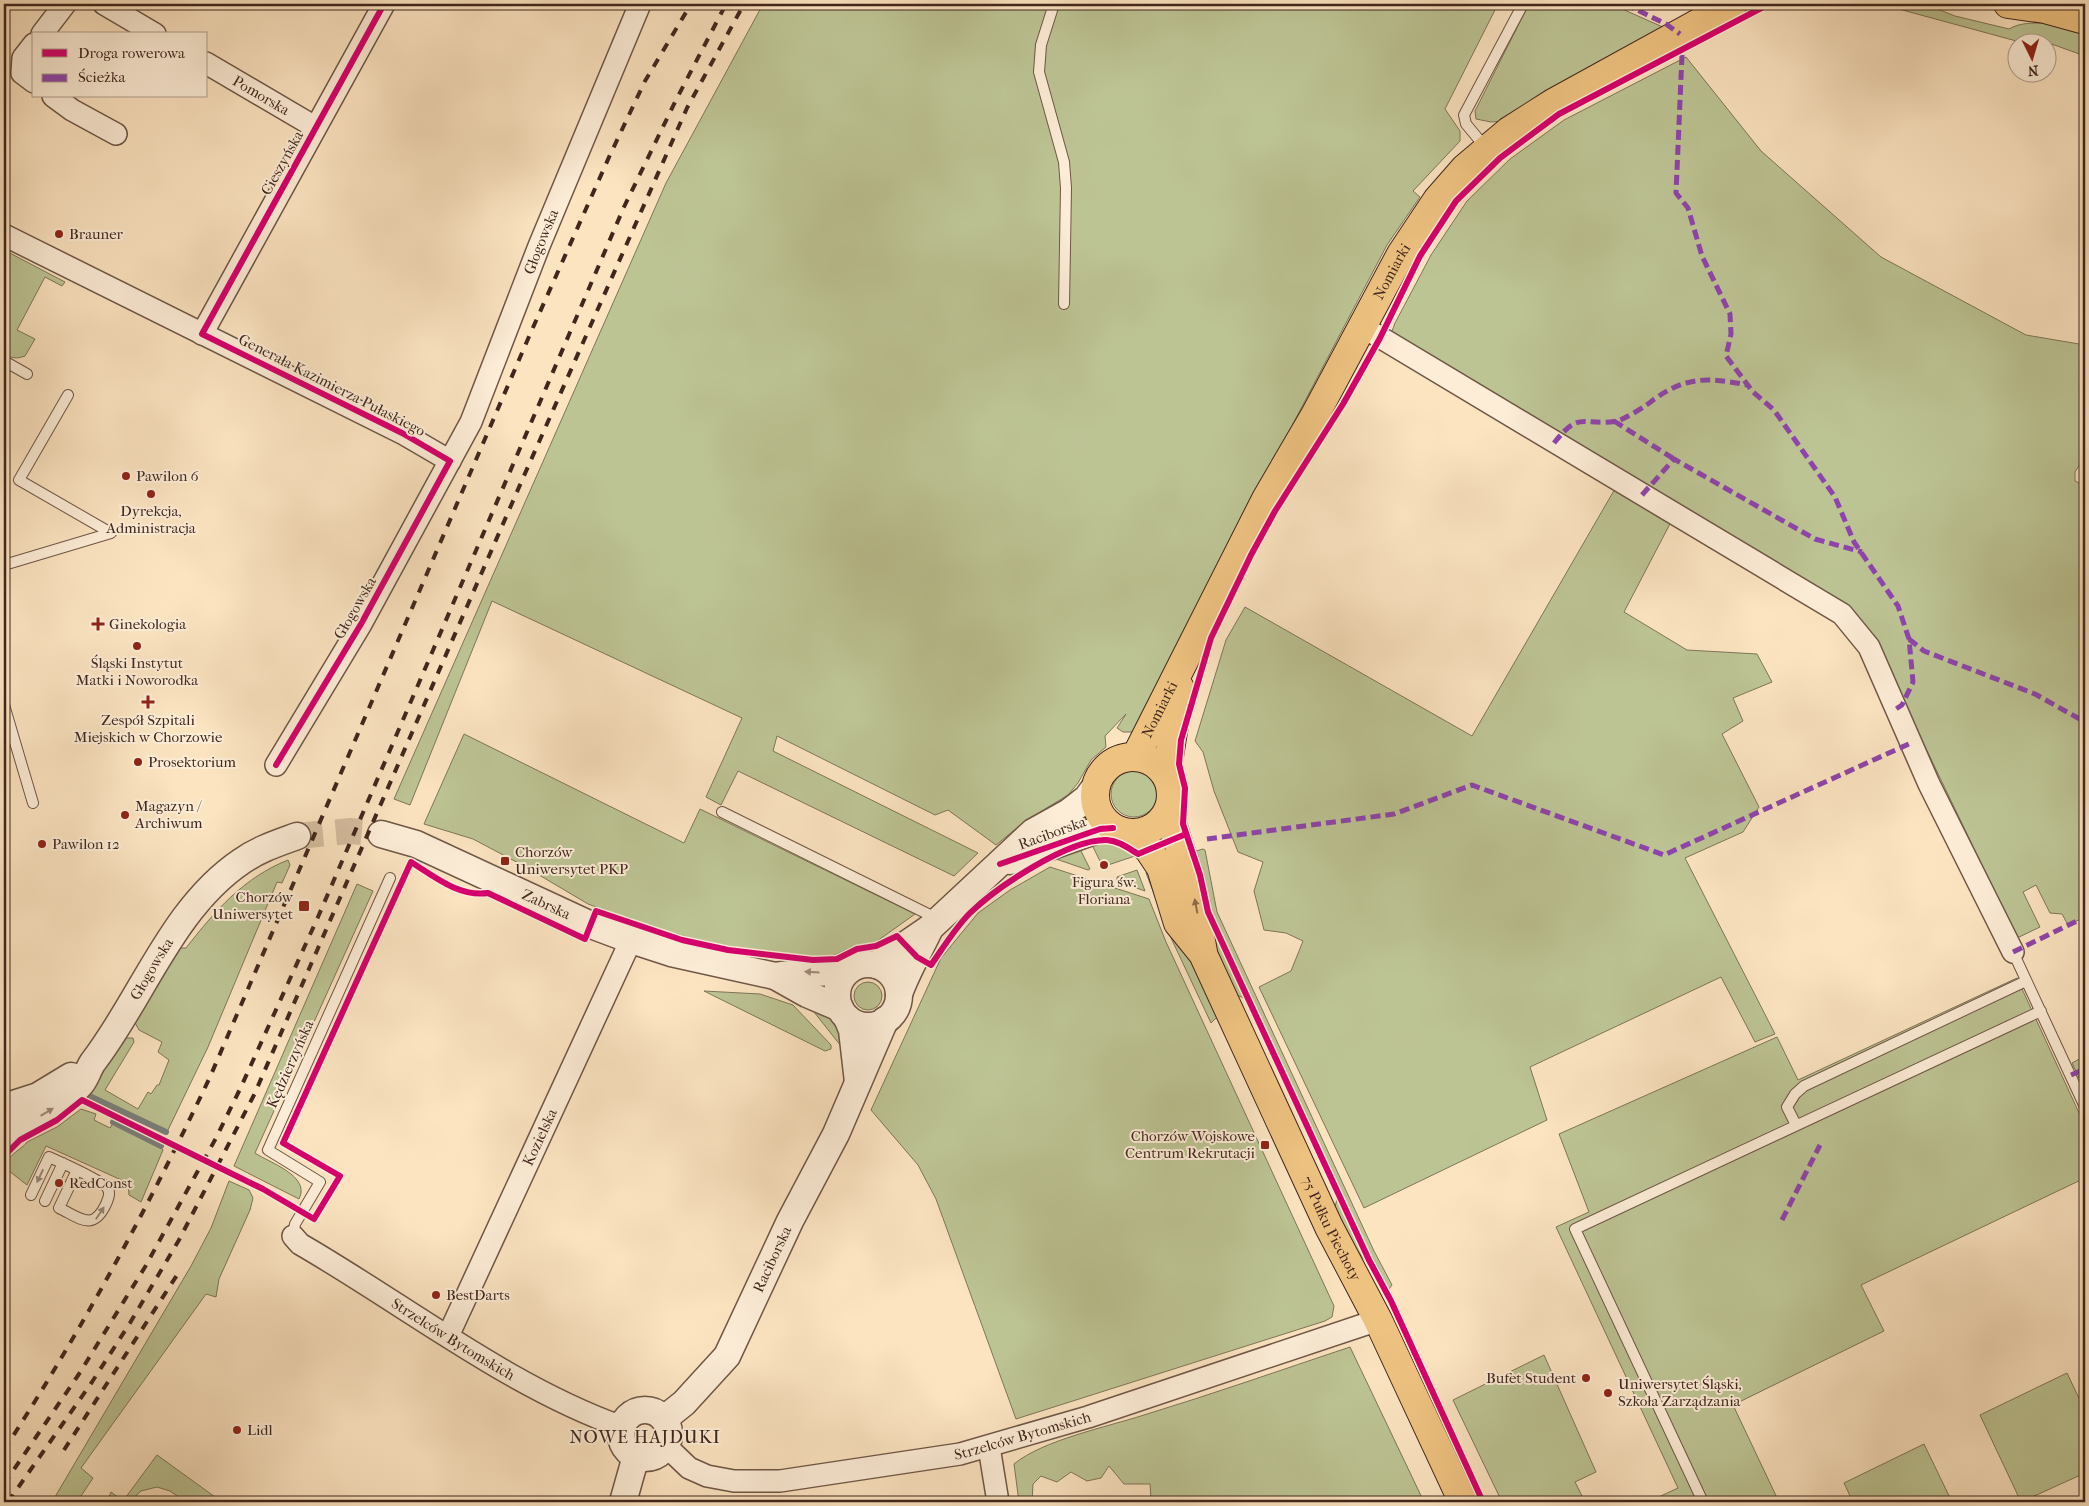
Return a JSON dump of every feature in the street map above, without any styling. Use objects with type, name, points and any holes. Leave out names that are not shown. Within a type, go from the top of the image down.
[{"type":"main road","name":"Nomiarki","points":[[1136,756],[1266,499],[1422,219],[1451,183],[1486,149],[1509,131],[1553,103],[1733,4]]},
{"type":"main road","points":[[2008,4],[2040,6],[2085,20]]},
{"type":"main road","name":"Nomiarki","points":[[1166,775],[1168,753],[1185,662]]},
{"type":"main road","points":[[1136,756],[1148,759],[1158,765],[1166,775],[1171,787],[1172,800],[1168,812],[1150,830],[1123,831],[1100,814],[1094,796],[1100,775],[1109,765],[1120,758],[1136,756]]},
{"type":"main road","name":"75 Pułku Piechoty","points":[[1168,812],[1188,870],[1203,954]]},
{"type":"main road","name":"75 Pułku Piechoty","points":[[1123,831],[1149,850],[1161,868],[1178,923],[1203,954],[1329,1227],[1378,1320],[1463,1502]]},
{"type":"street","points":[[44,32],[65,4]]},
{"type":"street","points":[[104,4],[153,32]]},
{"type":"street","name":"Cieszyńska","points":[[202,334],[384,4]]},
{"type":"street","name":"Głogowska","points":[[276,765],[361,624],[470,422],[539,246],[640,4]]},
{"type":"street","points":[[32,47],[23,58],[22,73],[32,80]]},
{"type":"street","name":"Pomorska","points":[[208,64],[315,127]]},
{"type":"street","points":[[56,98],[72,110],[116,134]]},
{"type":"street","name":"Generała Kazimierza Pułaskiego","points":[[4,235],[402,433],[450,461]]},
{"type":"street","points":[[1363,327],[1842,614],[1869,647],[1929,784],[2013,952]]},
{"type":"street","name":"Raciborska","points":[[876,965],[934,924],[1033,832],[1069,812],[1096,787]]},
{"type":"street","name":"Raciborska","points":[[1000,864],[1100,829],[1123,831]]},
{"type":"street","name":"Zabrska","points":[[381,834],[416,844],[591,925],[631,940],[671,953],[776,976],[844,1013]]},
{"type":"street","name":"Głogowska","points":[[4,1135],[66,1099],[82,1084],[91,1064],[119,1024],[177,930],[205,893],[250,856],[297,836]]},
{"type":"street","name":"Raciborska","points":[[899,994],[904,979],[918,957],[934,924]]},
{"type":"street","name":"Kozielska","points":[[448,1336],[631,940]]},
{"type":"street","points":[[862,964],[876,965],[890,972],[898,986],[899,994],[896,1009],[886,1020],[869,1026],[858,1024],[844,1013],[838,987],[849,970],[862,964]]},
{"type":"street","name":"Zabrska","points":[[776,976],[799,972],[831,974],[849,970]]},
{"type":"street","name":"Raciborska","points":[[844,1013],[852,1030],[858,1082]]},
{"type":"street","name":"Raciborska","points":[[664,1419],[684,1403],[727,1356],[790,1221],[836,1134],[886,1020]]},
{"type":"street","name":"Głogowska","points":[[4,1108],[38,1096],[91,1064]]},
{"type":"street","name":"Strzelców Bytomskich","points":[[294,1236],[300,1244],[448,1336],[528,1383],[622,1426]]},
{"type":"street","name":"Strzelców Bytomskich","points":[[666,1446],[689,1468],[707,1476],[734,1481],[790,1479],[942,1457],[989,1448],[1378,1320]]},
{"type":"street","points":[[641,1410],[650,1411],[664,1419],[669,1437],[666,1446],[658,1454],[647,1458],[636,1456],[623,1444],[622,1426],[626,1419],[641,1410]]},
{"type":"street","points":[[989,1448],[998,1502]]},
{"type":"street","points":[[623,1502],[636,1456]]},
{"type":"lane","points":[[1054,4],[1040,45],[1039,72],[1064,162],[1066,188],[1064,304]]},
{"type":"lane","points":[[1486,149],[1466,124],[1464,115],[1523,4]]},
{"type":"lane","points":[[4,361],[27,374]]},
{"type":"lane","points":[[4,565],[111,533],[19,480],[68,395]]},
{"type":"lane","points":[[4,705],[33,803]]},
{"type":"lane","points":[[722,812],[934,924]]},
{"type":"lane","name":"Kędzierzyńska","points":[[294,1236],[295,1224],[320,1182],[268,1150],[390,878]]},
{"type":"lane","points":[[2013,952],[2085,1106]]},
{"type":"lane","points":[[1796,1126],[1787,1107],[1804,1086],[2026,981]]},
{"type":"lane","points":[[1703,1502],[1575,1229],[2041,1011]]},
{"type":"lane","points":[[31,1195],[49,1157],[63,1163],[94,1178],[108,1189],[108,1200],[96,1220],[89,1222],[59,1208],[77,1170]]},
{"type":"lane","points":[[45,1202],[63,1163]]},
{"type":"green space","points":[[763,4],[1498,4],[1445,109],[1460,131],[1460,141],[1413,191],[1420,197],[1387,245],[1295,420],[1139,732],[1123,732],[1117,728],[1126,714],[1105,736],[1106,747],[1091,760],[1078,783],[1068,795],[1024,822],[996,845],[948,810],[935,815],[777,736],[773,751],[978,853],[954,876],[738,771],[721,805],[706,797],[742,718],[492,601],[410,805],[394,799],[666,183]]},
{"type":"green space","points":[[1529,4],[1611,4],[1665,28],[1503,121],[1491,122],[1476,119],[1475,111]]},
{"type":"green space","points":[[1849,4],[1925,4],[1955,16],[2009,29],[2017,25],[2036,23],[2067,27],[2085,31],[2085,56],[2056,46],[2056,32],[2006,32],[2006,38],[1884,5]]},
{"type":"green space","points":[[1686,57],[1761,151],[1881,257],[2026,335],[2085,345],[2085,456],[2075,472],[2075,481],[2085,486],[2085,917],[2068,925],[2062,914],[2050,913],[2036,885],[2023,892],[2040,927],[2017,938],[1869,630],[1844,604],[1391,334],[1431,255],[1467,201],[1510,159],[1564,120]]},
{"type":"green space","points":[[4,250],[65,282],[62,286],[45,277],[17,330],[35,339],[25,356],[19,358],[11,357],[4,352]]},
{"type":"green space","points":[[1616,487],[1672,520],[1624,612],[1687,650],[1757,654],[1772,682],[1733,698],[1743,721],[1722,734],[1759,807],[1743,832],[1685,858],[1775,1034],[1755,1042],[1721,977],[1530,1067],[1547,1120],[1364,1208],[1259,987],[1291,971],[1303,941],[1286,933],[1264,930],[1254,891],[1263,862],[1238,852],[1214,791],[1203,752],[1195,741],[1226,640],[1245,607],[1472,736]]},
{"type":"green space","points":[[464,734],[684,843],[700,809],[915,914],[873,944],[852,947],[835,955],[818,958],[718,945],[657,929],[588,904],[524,866],[473,839],[424,824]]},
{"type":"green space","points":[[1134,771],[1147,775],[1153,781],[1157,794],[1153,807],[1147,813],[1134,817],[1121,813],[1115,807],[1111,794],[1115,781],[1121,775]]},
{"type":"green space","points":[[1107,843],[1120,846],[1135,856],[1108,865],[1101,863],[1092,845]]},
{"type":"green space","points":[[1080,849],[1090,869],[1088,870],[1056,859]]},
{"type":"green space","points":[[1205,850],[1217,912],[1374,1251],[1392,1285],[1389,1289],[1360,1234],[1211,912],[1196,851]]},
{"type":"green space","points":[[288,860],[290,865],[282,883],[277,882],[208,1047],[167,1132],[84,1092],[106,1067],[123,1038],[133,1038],[134,1042],[105,1090],[138,1109],[148,1092],[151,1094],[159,1085],[169,1060],[158,1052],[162,1042],[139,1030],[134,1021],[177,948],[186,948],[219,909],[244,886],[272,867]]},
{"type":"green space","points":[[1050,867],[1149,899],[1166,942],[1334,1306],[1332,1317],[1325,1321],[1016,1419],[936,1199],[918,1165],[871,1110],[941,958],[978,913],[1010,890]]},
{"type":"green space","points":[[1149,867],[1174,930],[1219,1015],[1211,1023],[1172,940],[1146,873]]},
{"type":"green space","points":[[1137,870],[1145,891],[1117,881],[1117,877]]},
{"type":"green space","points":[[357,884],[373,891],[255,1153],[279,1166],[294,1177],[301,1191],[299,1199],[234,1166]]},
{"type":"green space","points":[[1204,911],[1244,998],[1234,994],[1220,966]]},
{"type":"green space","points":[[2017,978],[2085,1126],[2085,1178],[1861,1285],[1884,1331],[1733,1405],[1779,1502],[1648,1502],[1678,1488],[1556,1227],[1589,1212],[1559,1134],[1777,1037],[1798,1080]]},
{"type":"green space","points":[[868,982],[878,986],[882,996],[878,1006],[868,1010],[858,1006],[854,996],[858,986]]},
{"type":"green space","points":[[704,991],[760,994],[793,1005],[831,1045],[831,1049],[825,1051]]},
{"type":"green space","points":[[810,1007],[825,1013],[834,1020],[841,1046]]},
{"type":"green space","points":[[2085,1056],[2085,1090],[2072,1063]]},
{"type":"green space","points":[[81,1109],[96,1114],[94,1120],[110,1128],[113,1123],[159,1145],[163,1150],[141,1202],[129,1195],[128,1183],[46,1146],[27,1185],[4,1167],[12,1155],[27,1142],[57,1127]]},
{"type":"green space","points":[[229,1181],[249,1190],[253,1198],[250,1210],[219,1279],[216,1297],[206,1294],[81,1468],[93,1478],[77,1502],[52,1502],[191,1266],[211,1228]]},
{"type":"green space","points":[[1337,1199],[1366,1262],[1346,1235],[1334,1211]]},
{"type":"green space","points":[[1350,1347],[1424,1502],[1149,1502],[1151,1498],[1150,1484],[1124,1484],[1109,1466],[1101,1478],[1087,1481],[1071,1472],[1057,1482],[1041,1476],[1033,1484],[1032,1502],[1019,1502],[1014,1464],[1026,1455],[1076,1435],[1196,1399]]},
{"type":"green space","points":[[1544,1355],[1596,1472],[1575,1482],[1585,1502],[1502,1502],[1453,1400]]},
{"type":"green space","points":[[2067,1373],[2085,1411],[2085,1473],[2021,1502],[1980,1415]]},
{"type":"green space","points":[[1924,1444],[1952,1502],[1853,1502],[1844,1483]]},
{"type":"green space","points":[[157,1455],[222,1502],[186,1502],[170,1491],[157,1487],[141,1491],[129,1502],[107,1502],[111,1492],[123,1501]]},
{"type":"waterway","points":[[83,1093],[166,1132]]},
{"type":"waterway","points":[[113,1122],[161,1146]]},
{"type":"tunnel","points":[[297,836],[350,831],[381,834]]},
{"type":"railway","points":[[4,1450],[61,1359],[139,1220],[210,1077],[531,332],[610,155],[645,81],[691,4]]},
{"type":"railway","points":[[4,1484],[79,1374],[145,1267],[216,1138],[241,1087],[318,917],[624,207],[676,100],[726,4]]},
{"type":"railway","points":[[8,1502],[92,1382],[130,1323],[179,1240],[254,1095],[523,478],[687,108],[744,4]]},
{"type":"railway","points":[[64,1450],[179,1272]]},
{"type":"marked path","points":[[1625,4],[1666,24],[1680,34]]},
{"type":"marked path","points":[[1682,55],[1676,193],[1688,208],[1702,256],[1730,314],[1731,334],[1726,356],[1753,392],[1774,410],[1835,497],[1854,542],[1898,606],[1909,639],[1913,682],[1902,705],[1896,709]]},
{"type":"marked path","points":[[1554,443],[1570,426],[1582,422],[1620,420],[1641,409],[1666,392],[1688,382],[1710,380],[1748,385]]},
{"type":"marked path","points":[[1614,421],[1674,459]]},
{"type":"marked path","points":[[1642,495],[1674,459],[1815,539],[1862,552]]},
{"type":"marked path","points":[[1909,639],[1924,651],[2035,694],[2085,722]]},
{"type":"marked path","points":[[1207,839],[1394,814],[1472,785],[1664,855],[1911,743]]},
{"type":"marked path","points":[[2013,952],[2085,917]]},
{"type":"marked path","points":[[2071,1075],[2085,1069]]},
{"type":"marked path","points":[[1782,1220],[1820,1145]]},
{"type":"cycle path","points":[[276,765],[361,624],[450,461],[402,433],[202,334],[384,4]]},
{"type":"cycle path","points":[[1483,1502],[1391,1301],[1369,1260],[1208,912],[1200,875],[1183,824],[1185,788],[1179,764],[1181,740],[1211,638],[1251,555],[1275,511],[1343,404],[1380,338],[1420,256],[1456,201],[1500,158],[1559,114],[1769,4]]},
{"type":"cycle path","points":[[1000,864],[1100,829],[1113,828]]},
{"type":"cycle path","points":[[4,1156],[20,1140],[57,1120],[82,1100],[263,1189],[314,1219],[340,1176],[283,1143],[411,862],[457,889],[467,892],[488,893],[585,939],[596,911],[682,940],[728,950],[813,960],[837,959],[857,949],[876,946],[897,936],[917,957],[931,965],[970,913],[997,890],[1034,866],[1073,847],[1091,842],[1107,840],[1119,843],[1138,854],[1186,834]]},
{"type":"place","name":"Brauner","points":[[59,234]]},
{"type":"place","name":"Pawilon 6","points":[[126,476]]},
{"type":"place","name":"Dyrekcja, Administracja","points":[[151,494]]},
{"type":"place","name":"Ginekologia","points":[[98,624]]},
{"type":"place","name":"Śląski Instytut Matki i Noworodka","points":[[137,646]]},
{"type":"place","name":"Zespół Szpitali Miejskich w Chorzowie","points":[[148,702]]},
{"type":"place","name":"Prosektorium","points":[[138,762]]},
{"type":"place","name":"Magazyn / Archiwum","points":[[125,815]]},
{"type":"place","name":"Pawilon 12","points":[[42,844]]},
{"type":"place","name":"Chorzów Uniwersytet PKP","points":[[505,861]]},
{"type":"place","name":"Figura św. Floriana","points":[[1104,865]]},
{"type":"place","name":"Chorzów Uniwersytet","points":[[304,906]]},
{"type":"place","name":"Chorzów Wojskowe Centrum Rekrutacji","points":[[1265,1145]]},
{"type":"place","name":"RedConst","points":[[59,1183]]},
{"type":"place","name":"BestDarts","points":[[436,1295]]},
{"type":"place","name":"Bufet Student","points":[[1586,1378]]},
{"type":"place","name":"Uniwersytet Śląski, Szkoła Zarządzania","points":[[1608,1393]]},
{"type":"place","name":"Lidl","points":[[237,1430]]},
{"type":"district","name":"NOWE HAJDUKI","points":[[645,1437]]}]
